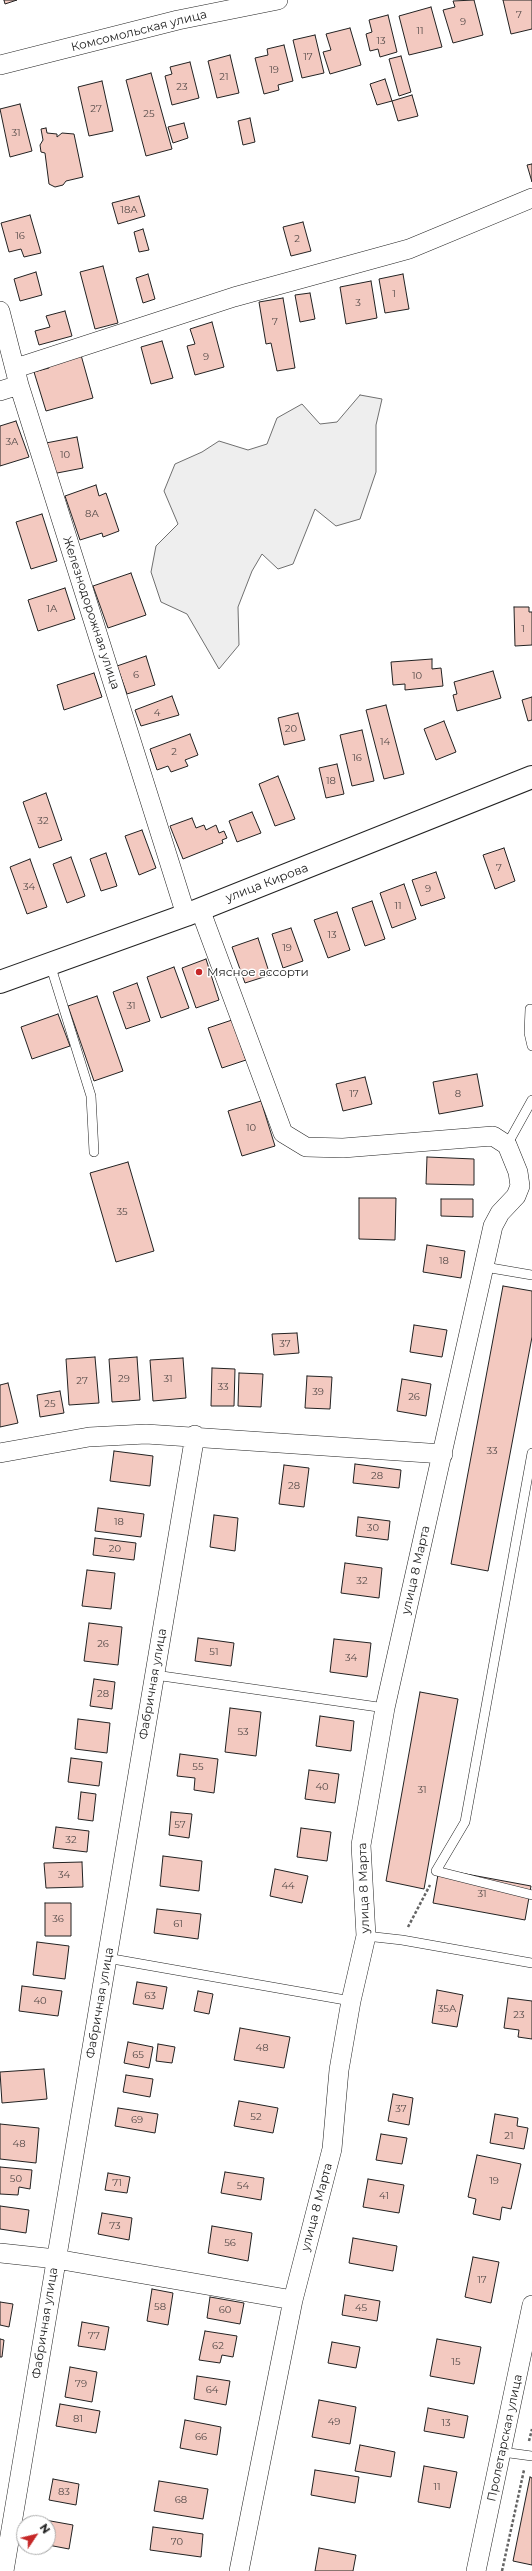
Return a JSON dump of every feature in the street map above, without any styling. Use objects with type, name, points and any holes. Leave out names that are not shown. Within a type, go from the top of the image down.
[{"type":"main road","name":"улица Кирова","points":[[0,982],[193,912],[532,777]]},
{"type":"street","name":"Комсомольская улица","points":[[0,65],[178,20],[278,0]]},
{"type":"street","points":[[0,391],[17,376],[234,297],[409,249],[532,198]]},
{"type":"street","name":"Железнодорожная улица","points":[[0,311],[17,376],[193,912],[282,1133],[306,1147],[343,1148],[493,1136],[507,1145]]},
{"type":"street","name":"улица 8 Марта","points":[[238,2571],[293,2300],[332,2149],[340,2070],[351,2001],[366,1936],[361,1845],[385,1708],[493,1226],[500,1213],[516,1196],[520,1186],[518,1172],[507,1145]]},
{"type":"street","points":[[0,1453],[89,1437],[146,1434],[195,1435],[443,1454]]},
{"type":"street","name":"Фабричная улица","points":[[4,2571],[195,1435]]},
{"type":"street","points":[[0,2253],[56,2259],[293,2300]]},
{"type":"street","name":"Пролетарская улица","points":[[476,2571],[532,2305]]},
{"type":"lane","points":[[50,964],[91,1096],[94,1152]]},
{"type":"lane","points":[[530,1010],[529,1033],[532,1046]]},
{"type":"lane","points":[[507,1145],[532,1100]]},
{"type":"lane","points":[[485,1266],[532,1275]]},
{"type":"lane","points":[[532,1453],[465,1822],[436,1872],[532,1894]]},
{"type":"lane","points":[[155,1674],[385,1708]]},
{"type":"lane","points":[[366,1936],[402,1940],[532,1963]]},
{"type":"lane","points":[[107,1958],[351,2001]]},
{"type":"lane","points":[[502,2452],[529,2456]]},
{"type":"path","points":[[402,1940],[436,1872]]},
{"type":"path","points":[[502,2571],[529,2456],[532,2429]]},
{"type":"shaded area","points":[[360,395],[382,399],[376,425],[376,472],[360,519],[336,526],[315,509],[293,564],[278,569],[262,554],[252,571],[238,607],[239,645],[219,669],[187,614],[161,602],[151,572],[156,546],[178,524],[164,491],[175,464],[202,452],[219,441],[248,450],[267,444],[277,418],[302,404],[320,424],[337,422]]},
{"type":"building","points":[[4,0],[17,0],[5,4]]},
{"type":"building","points":[[474,0],[483,35],[453,43],[443,10],[455,7],[453,1]]},
{"type":"building","points":[[503,0],[532,0],[532,29],[511,34]]},
{"type":"building","points":[[431,7],[442,47],[409,55],[399,16]]},
{"type":"building","points":[[388,15],[397,52],[380,57],[378,49],[370,51],[366,34],[372,32],[369,20]]},
{"type":"building","points":[[350,28],[361,65],[330,74],[323,52],[331,50],[326,34]]},
{"type":"building","points":[[315,35],[324,73],[302,78],[293,40]]},
{"type":"building","points":[[284,45],[293,81],[278,85],[279,90],[264,94],[255,58],[268,55],[267,49]]},
{"type":"building","points":[[230,55],[239,93],[217,98],[208,61]]},
{"type":"building","points":[[401,56],[411,92],[399,96],[389,59]]},
{"type":"building","points":[[190,62],[199,98],[172,105],[165,76],[172,74],[170,67]]},
{"type":"building","points":[[151,73],[172,149],[146,156],[126,80]]},
{"type":"building","points":[[385,79],[392,101],[377,105],[370,84]]},
{"type":"building","points":[[102,81],[113,131],[89,136],[78,87]]},
{"type":"building","points":[[412,95],[418,116],[398,121],[392,101]]},
{"type":"building","points":[[20,104],[32,151],[10,157],[0,109]]},
{"type":"building","points":[[250,118],[255,142],[243,145],[238,121]]},
{"type":"building","points":[[184,123],[188,138],[173,143],[168,127]]},
{"type":"building","points":[[46,128],[47,133],[57,134],[57,137],[62,133],[74,134],[83,177],[66,181],[63,185],[55,187],[49,184],[45,153],[41,152],[40,145],[43,140],[41,129]]},
{"type":"building","points":[[532,164],[532,182],[527,165]]},
{"type":"building","points":[[139,196],[145,216],[118,224],[112,203]]},
{"type":"building","points":[[30,215],[41,253],[24,257],[21,249],[9,252],[1,223]]},
{"type":"building","points":[[303,222],[311,251],[291,256],[283,227]]},
{"type":"building","points":[[143,229],[149,250],[139,252],[134,232]]},
{"type":"building","points":[[103,266],[118,323],[95,329],[80,272]]},
{"type":"building","points":[[36,272],[42,295],[20,301],[14,279]]},
{"type":"building","points":[[148,274],[155,299],[143,303],[136,278]]},
{"type":"building","points":[[403,274],[409,309],[385,313],[379,279]]},
{"type":"building","points":[[371,281],[377,318],[346,324],[340,287]]},
{"type":"building","points":[[310,293],[315,319],[300,322],[295,295]]},
{"type":"building","points":[[283,298],[295,368],[277,371],[271,343],[266,344],[259,302]]},
{"type":"building","points":[[65,311],[72,336],[39,345],[35,331],[50,327],[46,316]]},
{"type":"building","points":[[212,322],[224,367],[195,375],[187,346],[195,344],[190,329]]},
{"type":"building","points":[[162,341],[173,378],[151,384],[141,347]]},
{"type":"building","points":[[81,355],[93,398],[46,411],[34,372],[49,368],[48,364]]},
{"type":"building","points":[[16,421],[29,457],[0,466],[0,426]]},
{"type":"building","points":[[77,437],[83,468],[52,474],[46,443]]},
{"type":"building","points":[[96,485],[99,496],[106,493],[119,531],[103,537],[102,533],[80,540],[65,496]]},
{"type":"building","points":[[42,514],[57,561],[31,569],[16,522]]},
{"type":"building","points":[[131,573],[146,615],[108,628],[93,586]]},
{"type":"building","points":[[65,588],[75,619],[38,631],[28,600]]},
{"type":"building","points":[[514,607],[529,607],[529,612],[532,612],[532,645],[515,646]]},
{"type":"building","points":[[146,656],[155,685],[127,694],[117,666]]},
{"type":"building","points":[[432,659],[432,669],[441,668],[443,686],[405,690],[405,684],[393,685],[391,662]]},
{"type":"building","points":[[493,671],[501,698],[457,711],[453,695],[457,694],[454,682]]},
{"type":"building","points":[[94,673],[102,697],[64,710],[57,685]]},
{"type":"building","points":[[172,696],[179,715],[141,726],[135,710]]},
{"type":"building","points":[[532,697],[532,720],[528,721],[522,700]]},
{"type":"building","points":[[386,705],[404,774],[384,779],[366,710]]},
{"type":"building","points":[[298,713],[305,740],[284,745],[278,718]]},
{"type":"building","points":[[444,721],[456,752],[436,760],[424,729]]},
{"type":"building","points":[[362,730],[374,781],[352,786],[340,735]]},
{"type":"building","points":[[190,734],[198,755],[185,760],[188,766],[171,772],[168,766],[157,770],[150,749]]},
{"type":"building","points":[[337,764],[344,794],[326,798],[319,768]]},
{"type":"building","points":[[278,776],[295,819],[275,826],[259,784]]},
{"type":"building","points":[[46,793],[62,840],[39,848],[23,802]]},
{"type":"building","points":[[252,812],[261,833],[237,842],[229,821]]},
{"type":"building","points":[[192,818],[196,828],[204,825],[206,830],[216,825],[219,833],[224,831],[227,838],[222,840],[223,843],[183,859],[170,826]]},
{"type":"building","points":[[142,830],[156,868],[139,875],[125,836]]},
{"type":"building","points":[[504,848],[515,881],[495,889],[483,855]]},
{"type":"building","points":[[106,853],[117,886],[101,891],[90,859]]},
{"type":"building","points":[[71,857],[85,896],[67,903],[53,864]]},
{"type":"building","points":[[30,859],[47,907],[27,914],[10,867]]},
{"type":"building","points":[[436,872],[445,898],[421,906],[412,880]]},
{"type":"building","points":[[404,884],[416,919],[392,928],[380,893]]},
{"type":"building","points":[[372,901],[385,939],[365,946],[352,908]]},
{"type":"building","points":[[337,912],[350,950],[328,958],[314,920]]},
{"type":"building","points":[[291,928],[303,961],[283,968],[272,934]]},
{"type":"building","points":[[258,938],[270,975],[245,983],[232,947]]},
{"type":"building","points":[[206,959],[219,1000],[196,1008],[182,968]]},
{"type":"building","points":[[174,967],[189,1008],[161,1018],[147,977]]},
{"type":"building","points":[[137,983],[150,1021],[126,1029],[113,992]]},
{"type":"building","points":[[97,996],[123,1071],[94,1081],[68,1006]]},
{"type":"building","points":[[58,1014],[70,1046],[32,1059],[21,1027]]},
{"type":"building","points":[[232,1020],[246,1060],[222,1068],[208,1028]]},
{"type":"building","points":[[477,1074],[483,1106],[439,1114],[433,1082]]},
{"type":"building","points":[[365,1077],[372,1104],[343,1111],[336,1084]]},
{"type":"building","points":[[261,1101],[275,1146],[242,1156],[228,1111]]},
{"type":"building","points":[[427,1157],[474,1159],[474,1185],[426,1184]]},
{"type":"building","points":[[128,1162],[154,1251],[116,1262],[90,1173]]},
{"type":"building","points":[[359,1198],[396,1198],[395,1240],[359,1239]]},
{"type":"building","points":[[441,1199],[473,1199],[473,1217],[441,1216]]},
{"type":"building","points":[[427,1245],[465,1251],[461,1278],[423,1272]]},
{"type":"building","points":[[503,1286],[532,1291],[532,1337],[488,1571],[451,1564]]},
{"type":"building","points":[[414,1325],[447,1330],[442,1357],[410,1352]]},
{"type":"building","points":[[297,1333],[299,1353],[274,1355],[272,1334]]},
{"type":"building","points":[[95,1357],[99,1403],[69,1405],[66,1359]]},
{"type":"building","points":[[137,1357],[140,1400],[112,1402],[109,1359]]},
{"type":"building","points":[[183,1358],[186,1398],[153,1401],[150,1360]]},
{"type":"building","points":[[212,1368],[235,1369],[234,1406],[211,1406]]},
{"type":"building","points":[[239,1373],[263,1374],[261,1407],[238,1406]]},
{"type":"building","points":[[307,1376],[332,1377],[330,1409],[305,1408]]},
{"type":"building","points":[[402,1379],[431,1384],[426,1416],[397,1411]]},
{"type":"building","points":[[8,1383],[18,1423],[0,1427],[0,1385]]},
{"type":"building","points":[[60,1391],[64,1413],[40,1417],[37,1395]]},
{"type":"building","points":[[114,1451],[153,1456],[150,1486],[110,1481]]},
{"type":"building","points":[[355,1464],[401,1470],[399,1488],[353,1483]]},
{"type":"building","points":[[284,1465],[309,1468],[304,1507],[279,1504]]},
{"type":"building","points":[[98,1508],[144,1514],[141,1537],[95,1531]]},
{"type":"building","points":[[214,1515],[238,1518],[235,1551],[210,1547]]},
{"type":"building","points":[[358,1517],[390,1521],[388,1540],[356,1536]]},
{"type":"building","points":[[95,1538],[136,1543],[134,1560],[93,1555]]},
{"type":"building","points":[[345,1563],[382,1568],[379,1598],[341,1593]]},
{"type":"building","points":[[87,1570],[115,1573],[111,1609],[82,1606]]},
{"type":"building","points":[[89,1623],[122,1627],[118,1665],[84,1661]]},
{"type":"building","points":[[198,1638],[234,1643],[231,1666],[195,1661]]},
{"type":"building","points":[[334,1639],[371,1643],[367,1677],[330,1672]]},
{"type":"building","points":[[94,1679],[115,1682],[112,1709],[90,1706]]},
{"type":"building","points":[[420,1692],[458,1699],[424,1889],[386,1881]]},
{"type":"building","points":[[230,1708],[261,1712],[256,1756],[225,1752]]},
{"type":"building","points":[[320,1716],[354,1721],[351,1751],[316,1746]]},
{"type":"building","points":[[78,1719],[110,1723],[107,1753],[75,1749]]},
{"type":"building","points":[[180,1754],[218,1759],[214,1793],[194,1790],[195,1778],[177,1776]]},
{"type":"building","points":[[71,1758],[102,1762],[99,1786],[68,1782]]},
{"type":"building","points":[[309,1770],[339,1774],[335,1803],[305,1799]]},
{"type":"building","points":[[81,1792],[96,1794],[93,1821],[78,1819]]},
{"type":"building","points":[[171,1812],[192,1814],[189,1838],[169,1835]]},
{"type":"building","points":[[56,1827],[89,1831],[87,1852],[53,1848]]},
{"type":"building","points":[[301,1828],[331,1832],[327,1861],[297,1857]]},
{"type":"building","points":[[163,1856],[202,1861],[199,1891],[160,1886]]},
{"type":"building","points":[[82,1862],[83,1887],[46,1888],[44,1863]]},
{"type":"building","points":[[275,1869],[308,1876],[302,1903],[270,1896]]},
{"type":"building","points":[[439,1869],[531,1886],[525,1920],[433,1903]]},
{"type":"building","points":[[45,1903],[71,1903],[71,1936],[45,1936]]},
{"type":"building","points":[[157,1909],[201,1914],[198,1939],[154,1933]]},
{"type":"building","points":[[37,1942],[69,1946],[65,1979],[33,1975]]},
{"type":"building","points":[[137,1982],[167,1987],[163,2009],[133,2004]]},
{"type":"building","points":[[22,1986],[62,1991],[58,2016],[19,2011]]},
{"type":"building","points":[[437,1990],[463,1995],[457,2027],[432,2023]]},
{"type":"building","points":[[198,1991],[213,1994],[209,2014],[194,2011]]},
{"type":"building","points":[[508,1998],[532,2001],[532,2039],[518,2037],[519,2030],[504,2028]]},
{"type":"building","points":[[240,2028],[290,2037],[284,2068],[234,2060]]},
{"type":"building","points":[[128,2042],[153,2047],[149,2068],[124,2063]]},
{"type":"building","points":[[158,2044],[175,2047],[172,2063],[156,2061]]},
{"type":"building","points":[[44,2069],[47,2099],[2,2103],[0,2072]]},
{"type":"building","points":[[126,2075],[153,2079],[150,2097],[123,2092]]},
{"type":"building","points":[[393,2094],[413,2098],[409,2125],[388,2121]]},
{"type":"building","points":[[239,2101],[278,2108],[273,2133],[234,2126]]},
{"type":"building","points":[[118,2108],[158,2114],[155,2133],[115,2126]]},
{"type":"building","points":[[495,2114],[518,2118],[517,2126],[528,2128],[524,2149],[490,2143]]},
{"type":"building","points":[[0,2124],[39,2128],[36,2163],[0,2159]]},
{"type":"building","points":[[381,2134],[407,2138],[402,2164],[376,2160]]},
{"type":"building","points":[[477,2155],[521,2164],[511,2209],[502,2207],[500,2220],[473,2214],[476,2199],[468,2197]]},
{"type":"building","points":[[0,2167],[32,2170],[30,2189],[19,2187],[18,2195],[0,2194]]},
{"type":"building","points":[[225,2172],[264,2178],[261,2200],[221,2193]]},
{"type":"building","points":[[108,2173],[130,2177],[127,2193],[105,2190]]},
{"type":"building","points":[[368,2179],[404,2185],[399,2213],[363,2207]]},
{"type":"building","points":[[0,2206],[29,2210],[26,2233],[0,2229]]},
{"type":"building","points":[[102,2213],[132,2218],[129,2240],[98,2234]]},
{"type":"building","points":[[212,2226],[252,2233],[248,2261],[208,2253]]},
{"type":"building","points":[[353,2238],[397,2246],[393,2271],[349,2263]]},
{"type":"building","points":[[473,2257],[499,2262],[491,2303],[465,2297]]},
{"type":"building","points":[[152,2289],[173,2293],[168,2325],[147,2321]]},
{"type":"building","points":[[345,2295],[380,2301],[377,2321],[342,2315]]},
{"type":"building","points":[[210,2297],[244,2303],[240,2324],[207,2318]]},
{"type":"building","points":[[0,2302],[13,2304],[9,2327],[0,2325]]},
{"type":"building","points":[[82,2322],[109,2327],[105,2350],[78,2346]]},
{"type":"building","points":[[205,2331],[237,2336],[233,2357],[222,2355],[220,2363],[199,2360]]},
{"type":"building","points":[[0,2339],[4,2340],[2,2357],[0,2357]]},
{"type":"building","points":[[437,2339],[481,2347],[474,2384],[430,2376]]},
{"type":"building","points":[[332,2342],[360,2347],[356,2368],[328,2363]]},
{"type":"building","points":[[70,2367],[97,2372],[92,2402],[65,2397]]},
{"type":"building","points":[[197,2376],[230,2381],[226,2405],[194,2399]]},
{"type":"building","points":[[319,2400],[356,2407],[350,2444],[312,2437]]},
{"type":"building","points":[[60,2404],[100,2411],[96,2433],[56,2426]]},
{"type":"building","points":[[428,2408],[468,2416],[464,2438],[424,2431]]},
{"type":"building","points":[[185,2420],[221,2427],[217,2455],[180,2448]]},
{"type":"building","points":[[360,2445],[395,2452],[391,2477],[355,2471]]},
{"type":"building","points":[[424,2466],[457,2472],[450,2508],[418,2502]]},
{"type":"building","points":[[315,2470],[359,2477],[355,2503],[311,2495]]},
{"type":"building","points":[[530,2477],[532,2478],[532,2565],[513,2561]]},
{"type":"building","points":[[53,2479],[79,2484],[76,2505],[49,2500]]},
{"type":"building","points":[[159,2481],[208,2489],[203,2519],[154,2511]]},
{"type":"building","points":[[56,2522],[73,2525],[69,2549],[56,2547]]},
{"type":"building","points":[[153,2527],[203,2534],[201,2557],[150,2550]]},
{"type":"building","points":[[319,2548],[356,2555],[353,2571],[315,2571]]},
{"type":"place","name":"Мясное ассорти","points":[[199,972]]}]
